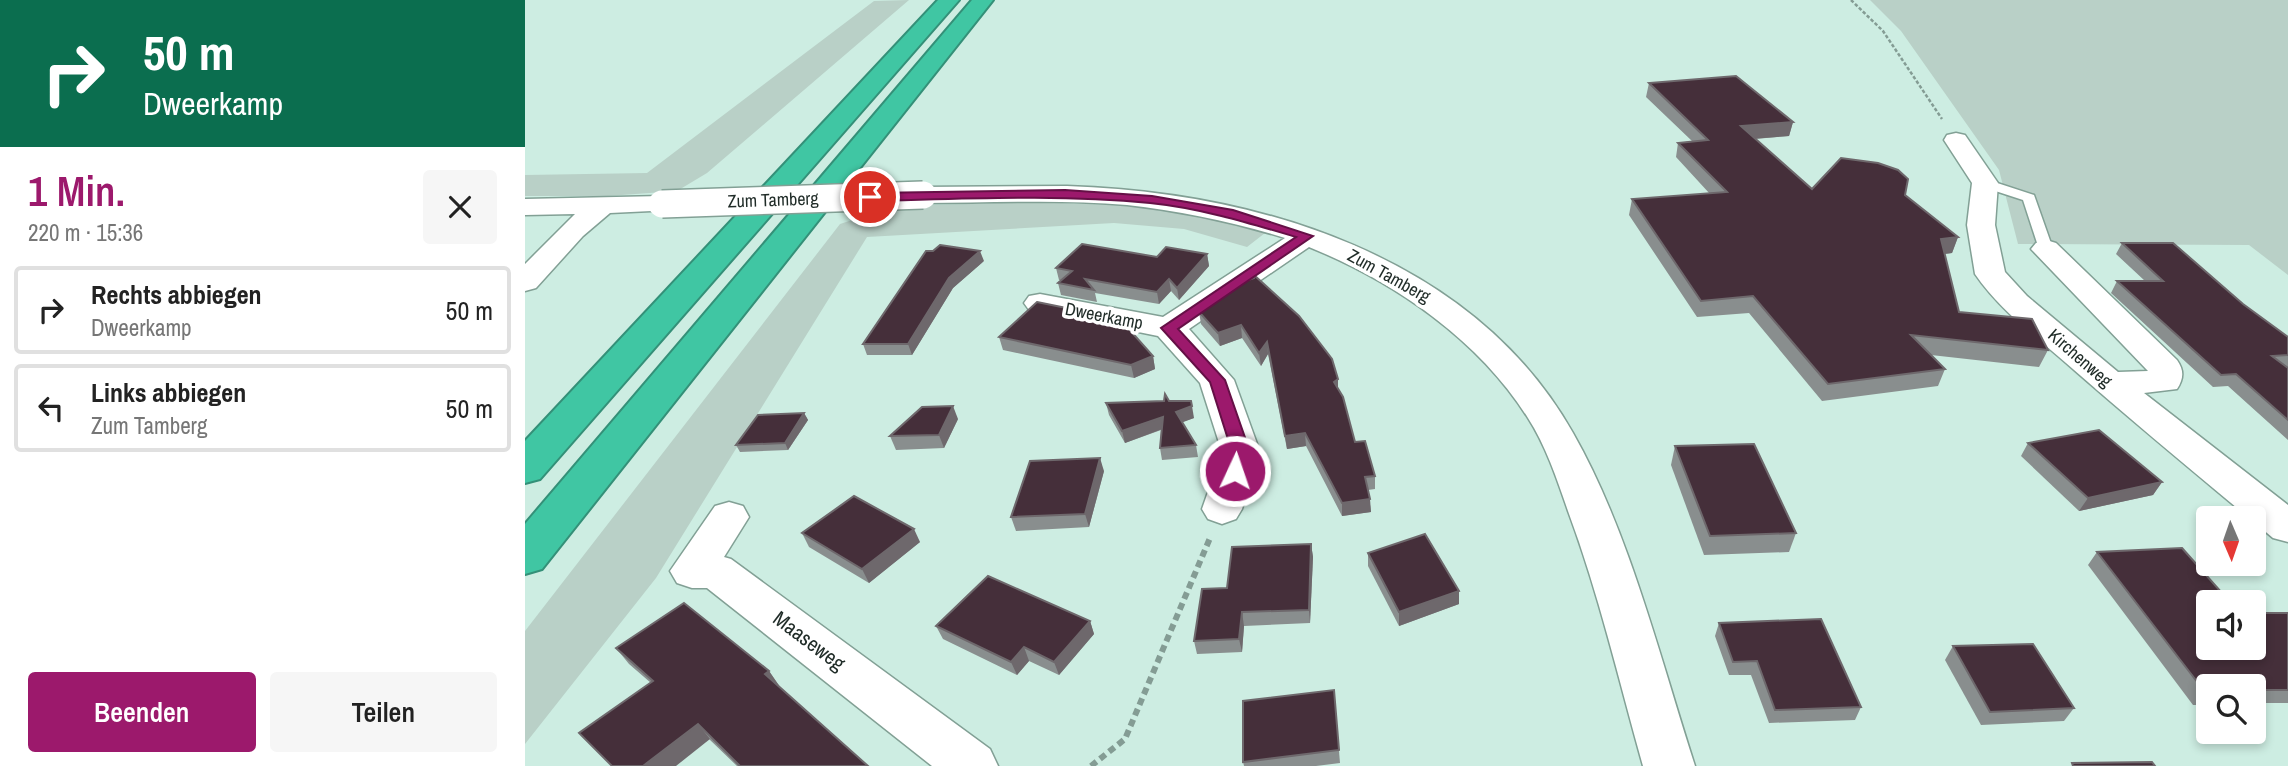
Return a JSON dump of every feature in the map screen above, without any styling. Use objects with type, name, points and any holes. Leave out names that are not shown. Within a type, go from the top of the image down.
[{"type":"highway","points":[[525,468],[949,0]]},
{"type":"highway","points":[[525,556],[983,0]]},
{"type":"street","points":[[1956,140],[1985,183]]},
{"type":"street","name":"Kirchenweg","points":[[1985,183],[1981,225],[1990,274],[2015,303],[2109,383],[2288,527]]},
{"type":"street","name":"Zum Tamberg","points":[[525,207],[923,195],[1065,194],[1152,200],[1233,214],[1307,236],[1366,259],[1433,299],[1478,336],[1526,388],[1561,445],[1595,530],[1669,766]]},
{"type":"street","points":[[525,282],[573,230],[602,206]]},
{"type":"street","points":[[1222,509],[1241,452],[1217,380],[1169,328],[1307,236]]},
{"type":"street","points":[[2046,249],[2165,367],[2165,381],[2109,383]]},
{"type":"street","name":"Dweerkamp","points":[[1040,303],[1169,328]]},
{"type":"street","name":"Maaseweg","points":[[729,517],[692,571],[716,570],[972,766]]},
{"type":"lane","points":[[1985,183],[2029,198],[2046,249]]},
{"type":"path","points":[[1851,0],[1883,30],[1956,140]]},
{"type":"path","points":[[1091,766],[1125,739],[1222,509]]},
{"type":"green space","points":[[909,0],[707,173],[677,191],[608,196],[525,196],[525,175],[647,173],[874,1]]},
{"type":"green space","points":[[1870,0],[2288,0],[2288,275],[2249,245],[2018,244],[1999,170],[1901,31]]},
{"type":"green space","points":[[1031,202],[1121,205],[1194,215],[1265,233],[1247,247],[1184,229],[1114,223],[867,237],[656,578],[525,744],[525,631],[840,224],[895,206]]},
{"type":"building","points":[[1736,76],[1793,122],[1741,126],[1812,189],[1841,158],[1878,163],[1898,170],[1908,179],[1905,195],[1958,237],[1941,239],[1959,312],[2032,319],[2048,350],[1911,335],[1945,369],[1828,384],[1753,296],[1701,301],[1632,199],[1727,192],[1678,143],[1708,140],[1649,83]]},
{"type":"building","points":[[2122,243],[2173,243],[2243,304],[2288,337],[2288,355],[2272,356],[2288,368],[2288,420],[2236,374],[2221,375],[2117,281],[2163,281]]},
{"type":"building","points":[[1082,244],[1157,257],[1166,247],[1207,254],[1177,288],[1169,279],[1157,292],[1085,279],[1094,290],[1058,283],[1072,271],[1056,268]]},
{"type":"building","points":[[940,245],[980,251],[949,278],[908,344],[863,344],[926,251],[933,251]]},
{"type":"building","points":[[1254,275],[1299,316],[1332,359],[1338,379],[1334,382],[1343,397],[1355,442],[1365,441],[1375,476],[1365,477],[1370,499],[1342,503],[1305,433],[1285,436],[1267,342],[1259,353],[1241,325],[1218,333],[1199,312],[1242,282],[1254,278]]},
{"type":"building","points":[[1037,302],[1120,319],[1153,356],[1131,365],[999,337]]},
{"type":"building","points":[[1165,394],[1169,401],[1191,401],[1192,406],[1176,412],[1196,445],[1160,448],[1163,417],[1122,431],[1106,403],[1164,401]]},
{"type":"building","points":[[953,406],[939,435],[890,436],[922,407]]},
{"type":"building","points":[[804,413],[785,443],[736,445],[758,415]]},
{"type":"building","points":[[2099,430],[2162,482],[2088,498],[2028,443]]},
{"type":"building","points":[[1754,444],[1796,533],[1710,536],[1675,446]]},
{"type":"building","points":[[1100,458],[1085,514],[1011,517],[1030,461]]},
{"type":"building","points":[[854,496],[914,529],[862,569],[802,533]]},
{"type":"building","points":[[1425,534],[1459,591],[1399,612],[1368,553]]},
{"type":"building","points":[[1311,544],[1309,610],[1242,612],[1239,639],[1194,641],[1202,589],[1227,588],[1232,547]]},
{"type":"building","points":[[2182,548],[2196,564],[2196,576],[2207,576],[2219,590],[2196,590],[2196,660],[2266,660],[2266,613],[2288,613],[2288,690],[2266,690],[2266,674],[2196,674],[2196,680],[2097,552]]},
{"type":"building","points":[[988,576],[1090,621],[1054,662],[1024,647],[1011,662],[936,626]]},
{"type":"building","points":[[684,603],[769,671],[765,674],[868,766],[740,766],[698,724],[643,766],[612,766],[579,733],[653,681],[616,648]]},
{"type":"building","points":[[1821,619],[1861,707],[1775,710],[1757,661],[1733,662],[1719,623]]},
{"type":"building","points":[[2033,644],[2074,708],[1990,712],[1953,646]]},
{"type":"building","points":[[1334,690],[1339,750],[1243,762],[1243,701]]},
{"type":"building","points":[[2152,762],[2155,766],[2073,766],[2072,763]]},
{"type":"route","points":[[870,197],[1065,194],[1152,200],[1233,214],[1307,236],[1169,328],[1217,380],[1241,452],[1235,471]]}]
